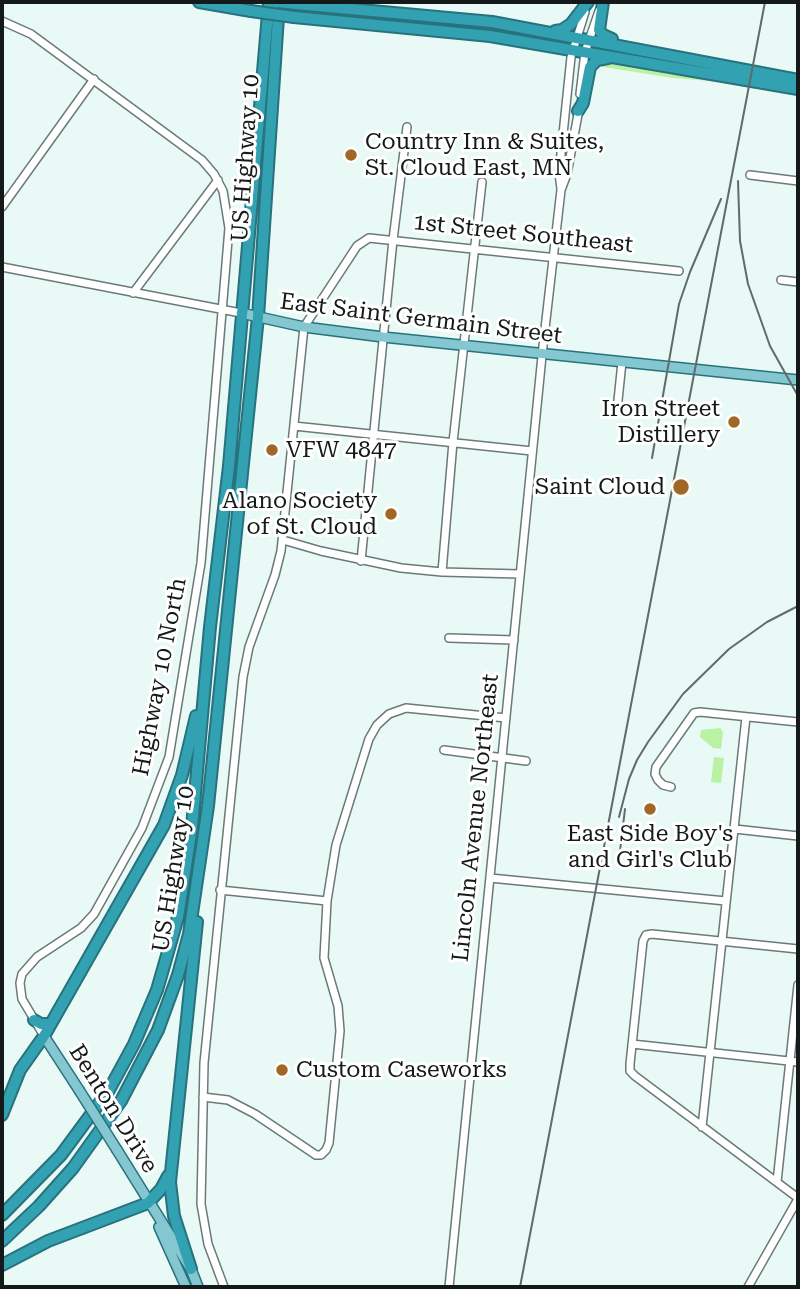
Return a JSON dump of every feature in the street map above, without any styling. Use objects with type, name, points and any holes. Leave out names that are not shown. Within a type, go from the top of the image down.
[{"type":"highway","points":[[199,2],[294,17],[490,36],[798,89]]},
{"type":"highway","points":[[273,2],[375,7],[473,20],[798,79]]},
{"type":"highway","name":"US Highway 10","points":[[211,627],[273,2]]},
{"type":"highway","name":"US Highway 10","points":[[2,1241],[48,1196],[85,1154],[111,1118],[141,1066],[166,1010],[184,955],[203,845],[258,317],[273,2]]},
{"type":"highway","points":[[544,31],[558,31],[568,27],[589,2]]},
{"type":"highway","points":[[603,2],[599,30],[603,35],[645,47],[657,54]]},
{"type":"highway","points":[[374,26],[375,7]]},
{"type":"highway","points":[[579,111],[593,62],[612,57]]},
{"type":"highway","points":[[2,1115],[20,1070],[44,1036],[150,849],[173,803],[191,741],[211,627]]},
{"type":"highway","points":[[2,1215],[61,1155],[101,1103],[134,1044],[157,990],[178,917],[188,863],[211,627]]},
{"type":"highway","points":[[191,1269],[174,1216],[170,1182],[197,931],[203,845]]},
{"type":"highway","points":[[34,1020],[41,1024],[50,1024]]},
{"type":"highway","points":[[2,1265],[48,1241],[148,1203],[165,1182],[172,1162]]},
{"type":"main road","name":"East Saint Germain Street","points":[[241,313],[304,327],[383,337],[798,380]]},
{"type":"main road","name":"Benton Drive","points":[[44,1036],[191,1269],[198,1287]]},
{"type":"main road","name":"Benton Drive","points":[[148,1203],[186,1287]]},
{"type":"street","points":[[561,190],[559,173],[573,49],[589,2]]},
{"type":"street","points":[[561,190],[567,174],[579,111],[585,52],[603,2]]},
{"type":"street","points":[[2,22],[31,34],[93,79],[202,160],[218,180],[226,198],[229,228],[222,310]]},
{"type":"street","points":[[2,207],[93,79]]},
{"type":"street","points":[[361,561],[407,127]]},
{"type":"street","points":[[750,175],[798,181]]},
{"type":"street","points":[[133,293],[218,180]]},
{"type":"street","points":[[442,572],[453,442],[482,182]]},
{"type":"street","name":"Lincoln Avenue Northeast","points":[[449,1287],[542,353],[561,190]]},
{"type":"street","name":"1st Street Southeast","points":[[304,327],[357,246],[364,240],[373,238],[680,271]]},
{"type":"street","name":"East Saint Germain Street","points":[[2,267],[241,313]]},
{"type":"street","points":[[781,280],[798,282]]},
{"type":"street","name":"Highway 10 North","points":[[44,1036],[22,999],[22,974],[37,957],[81,928],[94,914],[142,828],[169,757],[201,563],[222,310]]},
{"type":"street","points":[[224,1287],[208,1244],[201,1204],[203,1097],[220,890],[243,677],[249,647],[279,564],[283,540],[304,327]]},
{"type":"street","points":[[617,410],[622,362]]},
{"type":"street","points":[[294,426],[532,451]]},
{"type":"street","points":[[283,540],[361,561],[401,568],[520,574]]},
{"type":"street","points":[[449,638],[514,640]]},
{"type":"street","points":[[203,1097],[229,1100],[255,1114],[307,1152],[321,1155],[329,1143],[340,1031],[338,1006],[324,958],[327,901],[331,868],[340,832],[369,739],[382,720],[406,708],[506,718]]},
{"type":"street","points":[[671,787],[658,780],[654,774],[656,767],[689,718],[700,712],[798,722]]},
{"type":"street","points":[[702,1127],[746,717]]},
{"type":"street","points":[[444,750],[526,761]]},
{"type":"street","points":[[735,830],[798,836]]},
{"type":"street","points":[[490,878],[726,901]]},
{"type":"street","points":[[220,890],[327,901]]},
{"type":"street","points":[[748,1287],[798,1199],[630,1071],[643,941],[646,935],[652,934],[798,949]]},
{"type":"street","points":[[777,1182],[794,1062],[798,985]]},
{"type":"street","points":[[632,1044],[794,1062]]},
{"type":"green space","points":[[608,60],[735,83],[673,78],[597,66]]},
{"type":"green space","points":[[720,728],[723,732],[721,749],[713,748],[700,737],[701,730]]},
{"type":"green space","points":[[714,757],[724,758],[721,783],[711,782]]},
{"type":"railway","points":[[520,1287],[765,2]]},
{"type":"railway","points":[[738,181],[740,241],[748,284],[770,346],[798,396]]},
{"type":"railway","points":[[652,458],[679,304],[721,199]]},
{"type":"railway","points":[[619,817],[637,760],[683,694],[729,649],[767,622],[798,606]]},
{"type":"railway","points":[[620,851],[625,809]]},
{"type":"place","name":"Country Inn & Suites, St. Cloud East, MN","points":[[351,155]]},
{"type":"place","name":"Iron Street Distillery","points":[[734,422]]},
{"type":"place","name":"VFW 4847","points":[[272,450]]},
{"type":"place","name":"Saint Cloud","points":[[681,487]]},
{"type":"place","name":"Alano Society of St. Cloud","points":[[391,514]]},
{"type":"place","name":"East Side Boy's and Girl's Club","points":[[650,809]]},
{"type":"place","name":"Custom Caseworks","points":[[282,1070]]}]
